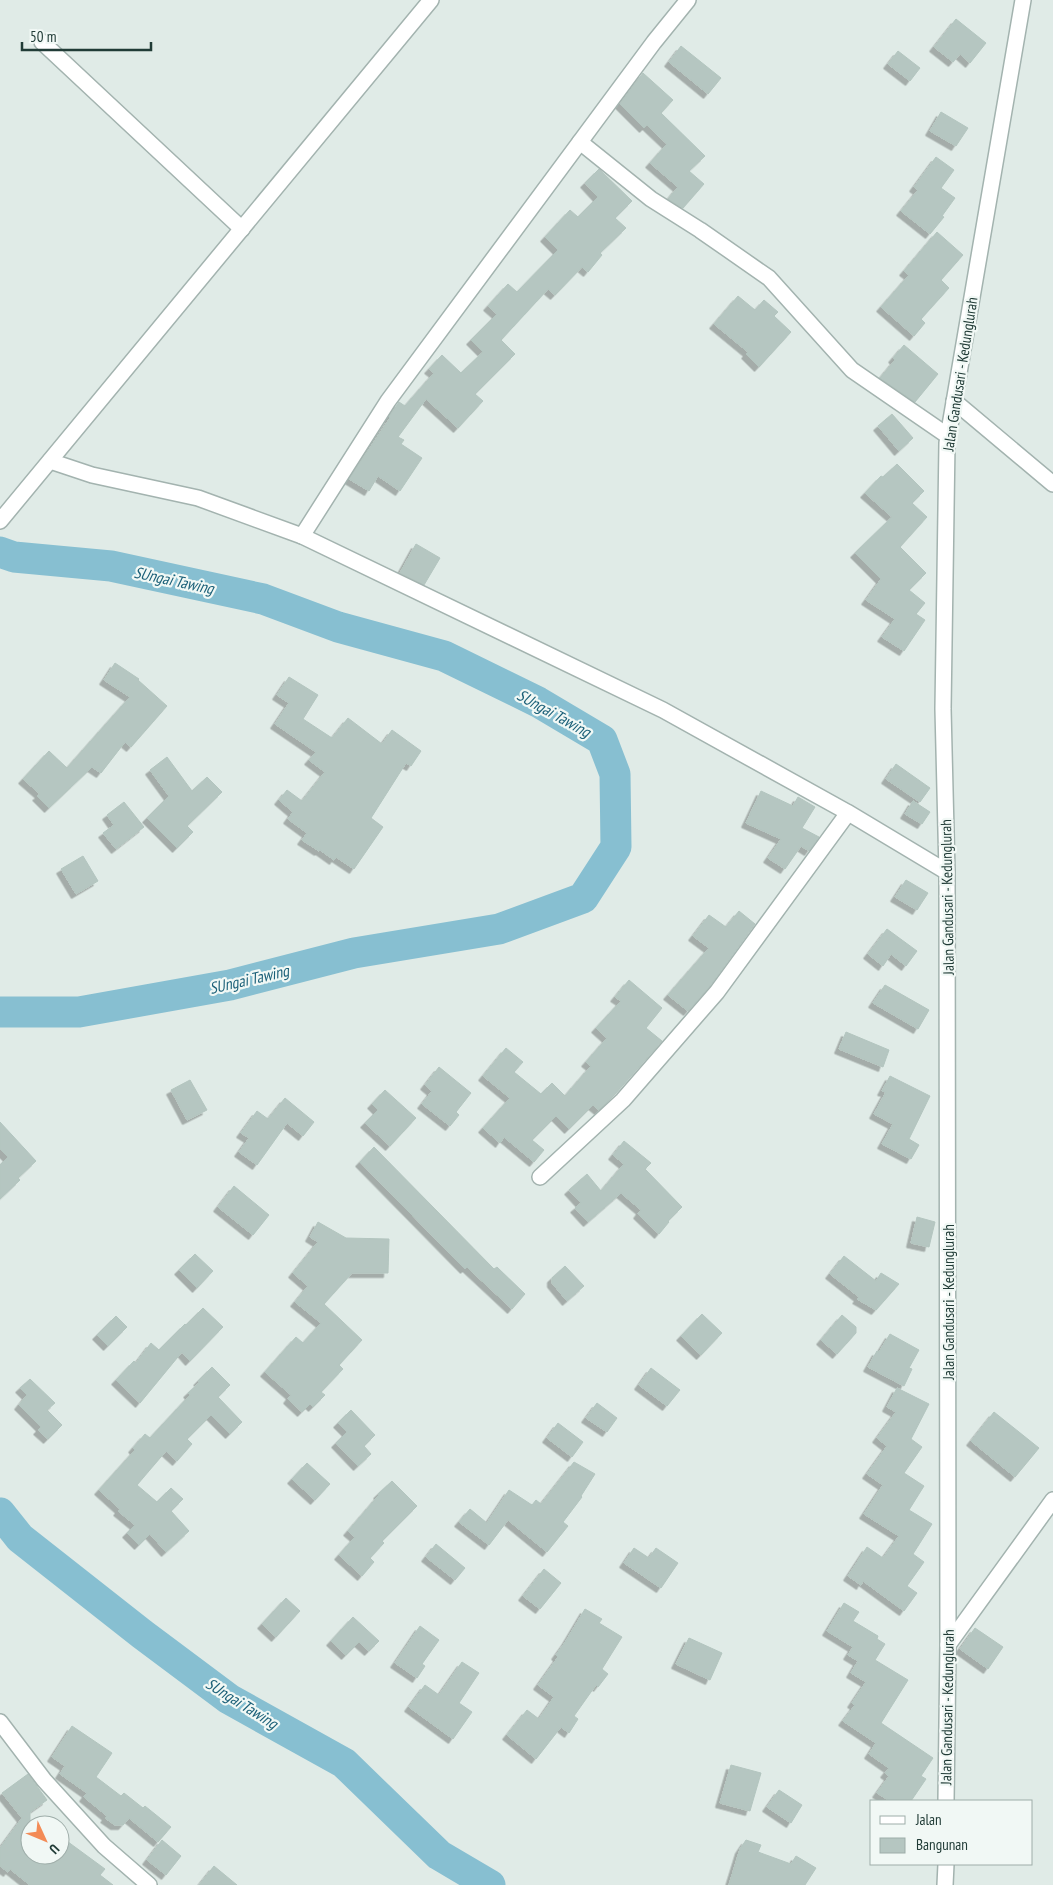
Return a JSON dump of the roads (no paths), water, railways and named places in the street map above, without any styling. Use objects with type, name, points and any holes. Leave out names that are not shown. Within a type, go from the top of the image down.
[{"type":"street","points":[[4,516],[431,0]]},
{"type":"street","points":[[302,536],[388,401],[688,0]]},
{"type":"street","name":"Jalan Gandusari - Kedunglurah","points":[[946,1800],[948,1645],[947,872],[943,710],[948,436],[1022,0]]},
{"type":"street","points":[[42,42],[242,229]]},
{"type":"street","points":[[580,142],[650,199],[700,230],[769,278],[852,370],[948,436]]},
{"type":"street","points":[[954,401],[1053,484]]},
{"type":"street","points":[[50,461],[92,475],[198,498],[302,536],[663,710],[848,813],[947,872]]},
{"type":"street","points":[[540,1177],[623,1100],[717,992],[848,813]]},
{"type":"street","points":[[948,1645],[1053,1500]]},
{"type":"street","points":[[0,1722],[44,1780],[104,1846],[149,1885]]},
{"type":"street","points":[[946,1865],[946,1885]]},
{"type":"waterway","name":"SUngai Tawing","points":[[0,552],[14,557],[111,566],[263,599],[338,627],[444,656],[538,702],[602,740],[615,774],[616,847],[583,898],[499,929],[354,953],[230,985],[79,1012],[0,1012]]},
{"type":"waterway","name":"SUngai Tawing","points":[[0,1513],[20,1538],[142,1634],[229,1699],[344,1763],[439,1855],[490,1885]]}]
